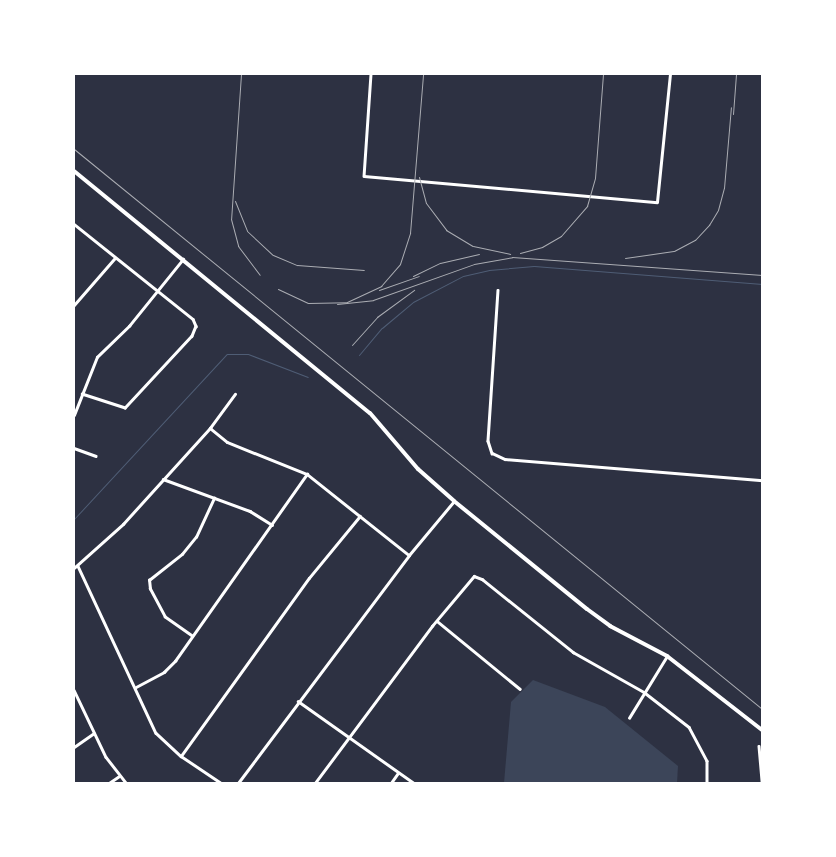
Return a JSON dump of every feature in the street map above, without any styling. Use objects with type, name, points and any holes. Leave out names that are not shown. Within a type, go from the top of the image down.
[{"type":"main road","points":[[74,171],[370,413],[418,469],[454,501],[610,626],[667,656],[762,730]]},
{"type":"street","points":[[370,74],[364,176],[658,202],[670,74]]},
{"type":"street","points":[[74,225],[193,319],[196,326],[192,336],[125,408],[82,394]]},
{"type":"street","points":[[74,304],[115,258]]},
{"type":"street","points":[[74,415],[98,357],[183,259]]},
{"type":"street","points":[[498,290],[488,441],[492,453],[505,459],[762,480]]},
{"type":"street","points":[[74,568],[110,537],[210,428],[235,394]]},
{"type":"street","points":[[210,428],[242,449],[307,474],[409,555]]},
{"type":"street","points":[[74,448],[96,456]]},
{"type":"street","points":[[136,687],[164,672],[192,636],[307,474]]},
{"type":"street","points":[[163,479],[250,511],[272,525]]},
{"type":"street","points":[[192,636],[164,617],[150,589],[149,580],[182,554],[196,537],[214,498]]},
{"type":"street","points":[[238,783],[409,555],[454,501]]},
{"type":"street","points":[[181,756],[309,578],[360,516]]},
{"type":"street","points":[[78,566],[156,733],[181,756],[221,783]]},
{"type":"street","points":[[315,783],[437,621],[474,576],[482,579],[573,652],[644,692],[689,727],[700,742],[707,761],[707,783]]},
{"type":"street","points":[[437,621],[520,688]]},
{"type":"street","points":[[629,718],[667,656]]},
{"type":"street","points":[[74,690],[94,734],[118,777],[126,783]]},
{"type":"street","points":[[298,701],[414,783]]},
{"type":"street","points":[[74,747],[94,734]]},
{"type":"street","points":[[760,746],[762,783]]},
{"type":"street","points":[[391,783],[398,773]]},
{"type":"street","points":[[109,783],[118,777]]},
{"type":"shaded area","points":[[533,680],[605,707],[678,766],[677,783],[504,783],[511,702]]},
{"type":"waterway","points":[[359,355],[382,328],[413,302],[463,276],[489,270],[534,266],[762,284]]},
{"type":"waterway","points":[[74,519],[227,354],[248,354],[308,377]]},
{"type":"railway","points":[[241,74],[231,219],[238,246],[260,275]]},
{"type":"railway","points":[[278,289],[308,303],[347,302],[381,286],[400,264],[410,233],[423,74]]},
{"type":"railway","points":[[520,253],[542,247],[561,236],[587,206],[595,178],[603,74]]},
{"type":"railway","points":[[733,114],[736,74]]},
{"type":"railway","points":[[625,258],[674,251],[695,240],[709,225],[718,210],[724,188],[731,107]]},
{"type":"railway","points":[[74,149],[762,709]]},
{"type":"railway","points":[[419,177],[426,203],[446,230],[473,246],[510,254]]},
{"type":"railway","points":[[235,201],[247,231],[273,255],[297,265],[364,270]]},
{"type":"railway","points":[[413,276],[440,263],[479,254]]},
{"type":"railway","points":[[337,304],[373,300],[474,264],[512,257],[762,275]]},
{"type":"railway","points":[[379,290],[419,276]]},
{"type":"railway","points":[[352,345],[377,317],[414,290]]}]
